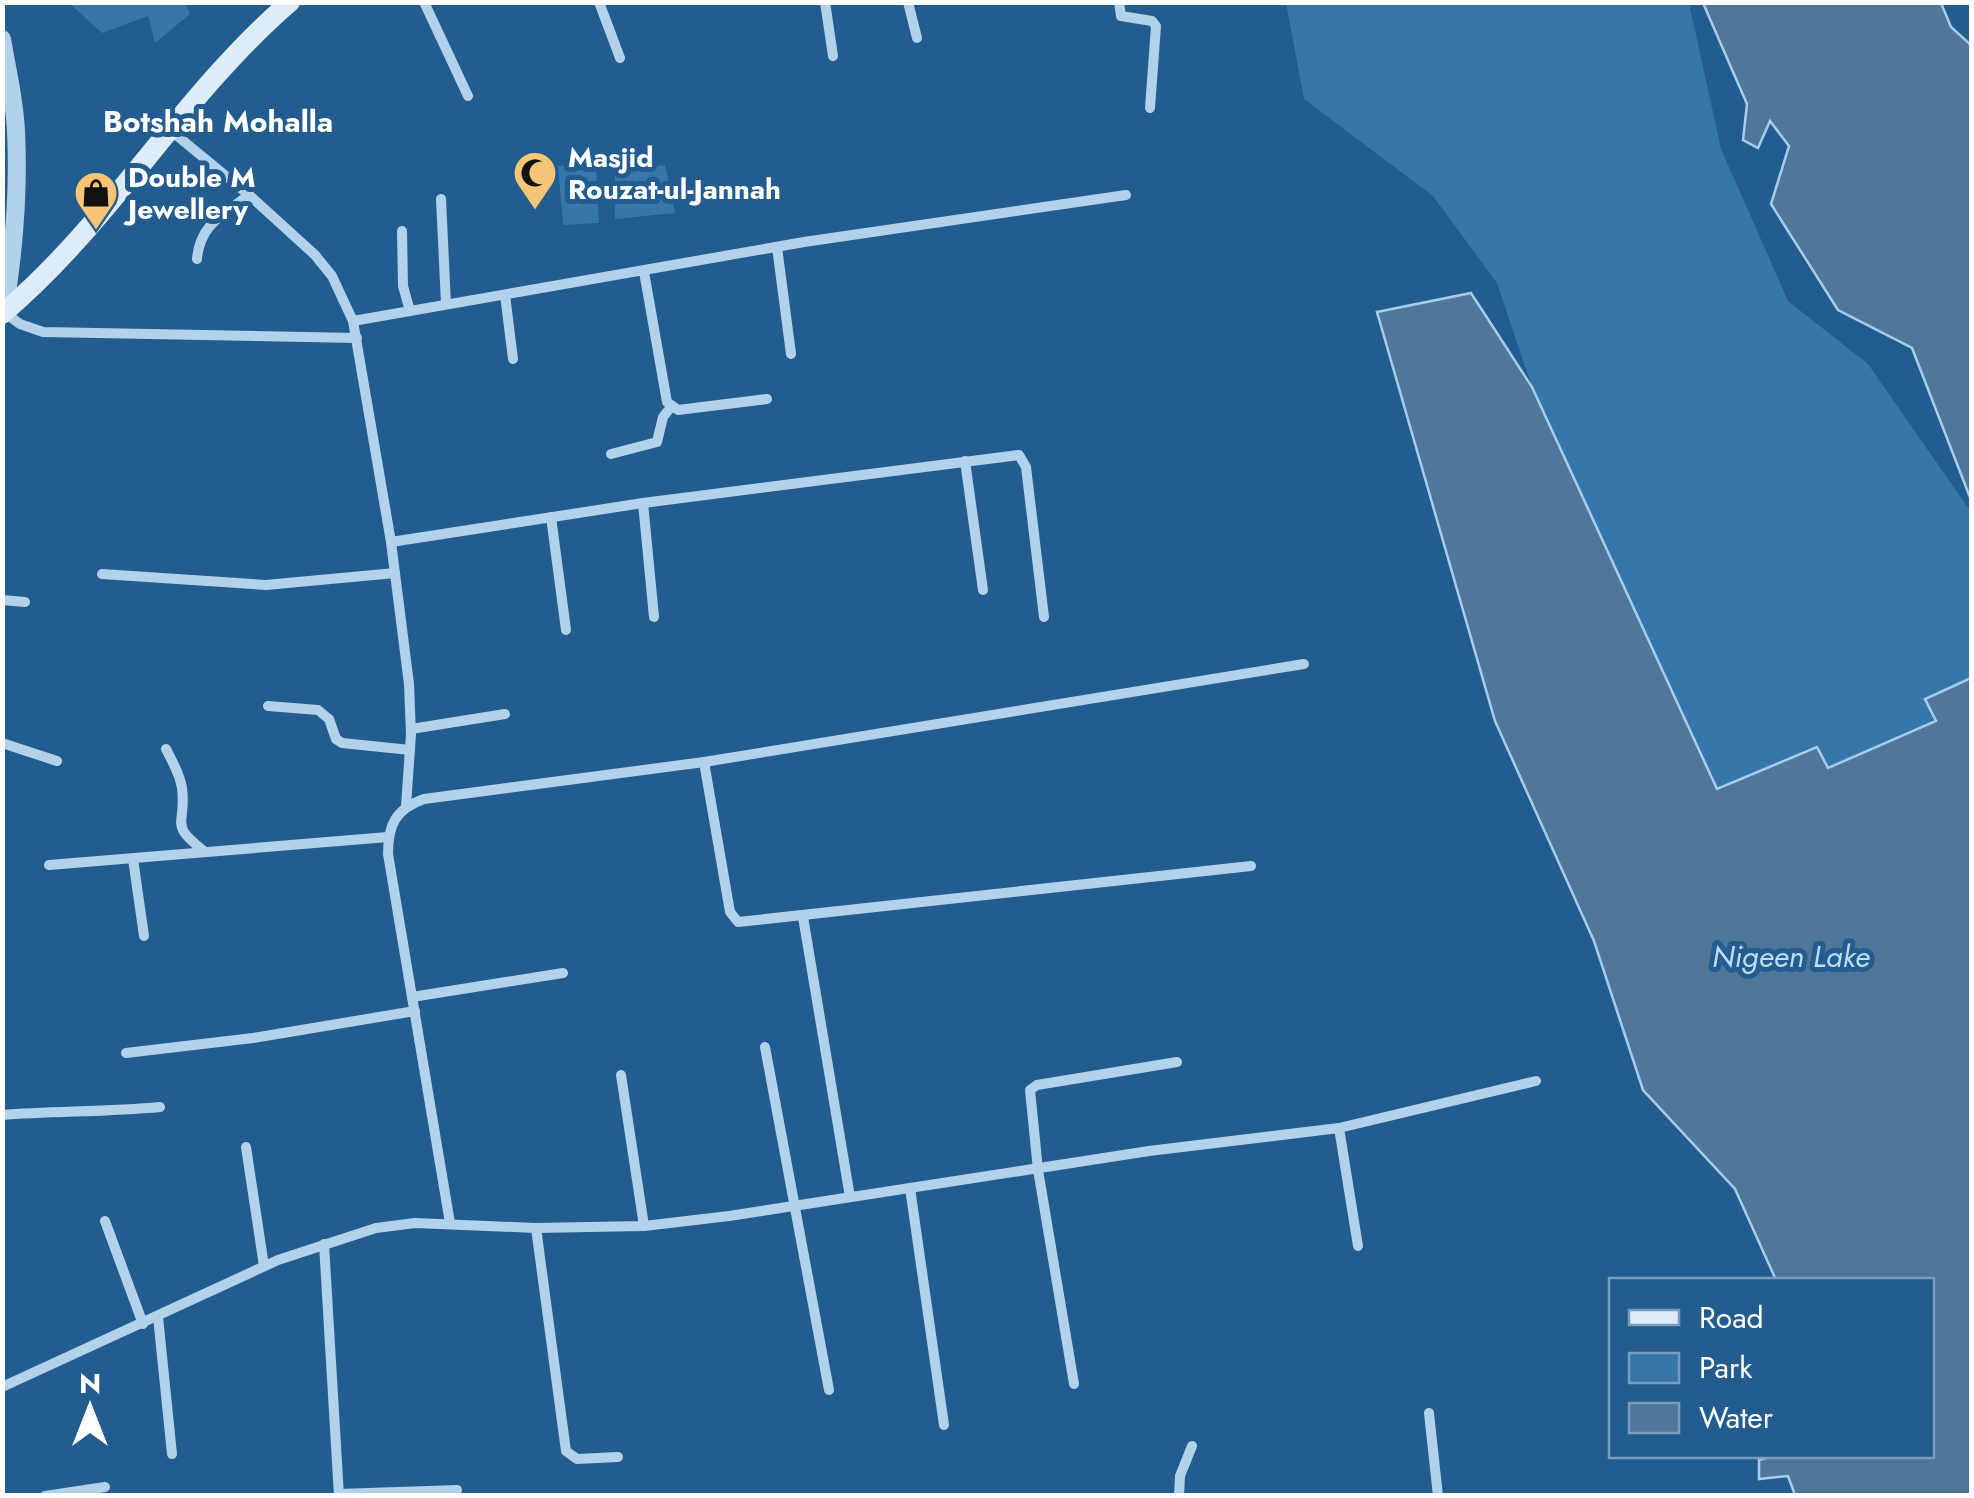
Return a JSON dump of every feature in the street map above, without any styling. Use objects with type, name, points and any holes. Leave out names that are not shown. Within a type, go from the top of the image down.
[{"type":"main road","points":[[4,313],[80,238],[226,64],[290,2]]},
{"type":"street","points":[[424,2],[468,96]]},
{"type":"street","points":[[599,2],[620,58]]},
{"type":"street","points":[[826,2],[833,56]]},
{"type":"street","points":[[908,2],[917,38]]},
{"type":"street","points":[[1118,2],[1122,16],[1156,26],[1150,108]]},
{"type":"street","points":[[2,39],[16,128],[10,179],[12,268],[4,313],[43,332],[358,338]]},
{"type":"street","points":[[170,130],[315,254],[332,276],[353,321],[391,542],[410,684],[406,806]]},
{"type":"street","points":[[198,259],[198,242],[204,230],[249,194]]},
{"type":"street","points":[[353,321],[776,247],[1126,194]]},
{"type":"street","points":[[440,199],[446,304]]},
{"type":"street","points":[[402,232],[404,286],[410,311]]},
{"type":"street","points":[[776,247],[791,354]]},
{"type":"street","points":[[644,272],[671,407],[678,410],[767,399]]},
{"type":"street","points":[[505,295],[513,359]]},
{"type":"street","points":[[611,454],[657,442],[662,417],[671,407]]},
{"type":"street","points":[[391,542],[643,503],[1012,455],[1023,458],[1044,618]]},
{"type":"street","points":[[965,462],[983,590]]},
{"type":"street","points":[[643,503],[654,617]]},
{"type":"street","points":[[551,517],[566,630]]},
{"type":"street","points":[[102,574],[266,585],[395,574]]},
{"type":"street","points":[[2,600],[25,602]]},
{"type":"street","points":[[450,1223],[388,836],[393,819],[406,806],[424,799],[704,762],[1304,664]]},
{"type":"street","points":[[268,706],[318,710],[329,719],[336,739],[342,743],[410,750]]},
{"type":"street","points":[[411,729],[505,714]]},
{"type":"street","points":[[2,743],[57,761]]},
{"type":"street","points":[[166,749],[182,791],[180,828],[205,852]]},
{"type":"street","points":[[704,762],[733,920],[803,916],[1251,866]]},
{"type":"street","points":[[49,865],[388,836]]},
{"type":"street","points":[[133,859],[144,936]]},
{"type":"street","points":[[803,916],[850,1197]]},
{"type":"street","points":[[412,997],[563,973]]},
{"type":"street","points":[[126,1054],[415,1011]]},
{"type":"street","points":[[765,1047],[829,1390]]},
{"type":"street","points":[[1074,1384],[1038,1170],[1030,1090],[1037,1085],[1177,1062]]},
{"type":"street","points":[[621,1075],[644,1226]]},
{"type":"street","points":[[2,1387],[264,1266],[376,1228],[414,1222],[536,1228],[644,1226],[1339,1128],[1536,1081]]},
{"type":"street","points":[[2,1115],[160,1107]]},
{"type":"street","points":[[1339,1128],[1358,1246]]},
{"type":"street","points":[[246,1147],[264,1266]]},
{"type":"street","points":[[910,1188],[944,1425]]},
{"type":"street","points":[[105,1221],[143,1324]]},
{"type":"street","points":[[536,1228],[566,1451],[578,1459],[618,1457]]},
{"type":"street","points":[[324,1244],[338,1495],[457,1490]]},
{"type":"street","points":[[158,1317],[172,1454]]},
{"type":"street","points":[[1429,1412],[1438,1496]]},
{"type":"street","points":[[1179,1496],[1180,1476],[1192,1446]]},
{"type":"street","points":[[45,1496],[106,1487]]},
{"type":"green space","points":[[69,3],[188,3],[190,14],[155,43],[148,16],[102,33]]},
{"type":"green space","points":[[1286,3],[1689,3],[1721,149],[1788,301],[1868,364],[1971,512],[1971,678],[1925,699],[1936,720],[1827,768],[1816,748],[1717,789],[1532,387],[1497,283],[1433,196],[1304,99]]},
{"type":"green space","points":[[596,164],[599,223],[563,225],[558,166]]},
{"type":"green space","points":[[665,165],[675,213],[615,219],[615,172]]},
{"type":"water","points":[[1703,3],[1941,3],[1951,27],[1971,45],[1971,500],[1912,348],[1838,310],[1771,204],[1789,146],[1770,121],[1758,148],[1743,140],[1747,104]]},
{"type":"water","name":"Nigeen Lake","points":[[1471,293],[1532,387],[1717,789],[1817,747],[1828,768],[1936,721],[1925,699],[1971,678],[1971,1495],[1795,1495],[1788,1476],[1759,1479],[1759,1460],[1766,1458],[1934,1458],[1934,1278],[1775,1278],[1735,1189],[1643,1090],[1594,941],[1495,721],[1377,312]]},
{"type":"place","name":"Masjid Rouzat-ul-Jannah","points":[[535,211]]},
{"type":"place","name":"Double M Jewellery","points":[[96,231]]},
{"type":"district","name":"Botshah Mohalla","points":[[218,121]]}]
